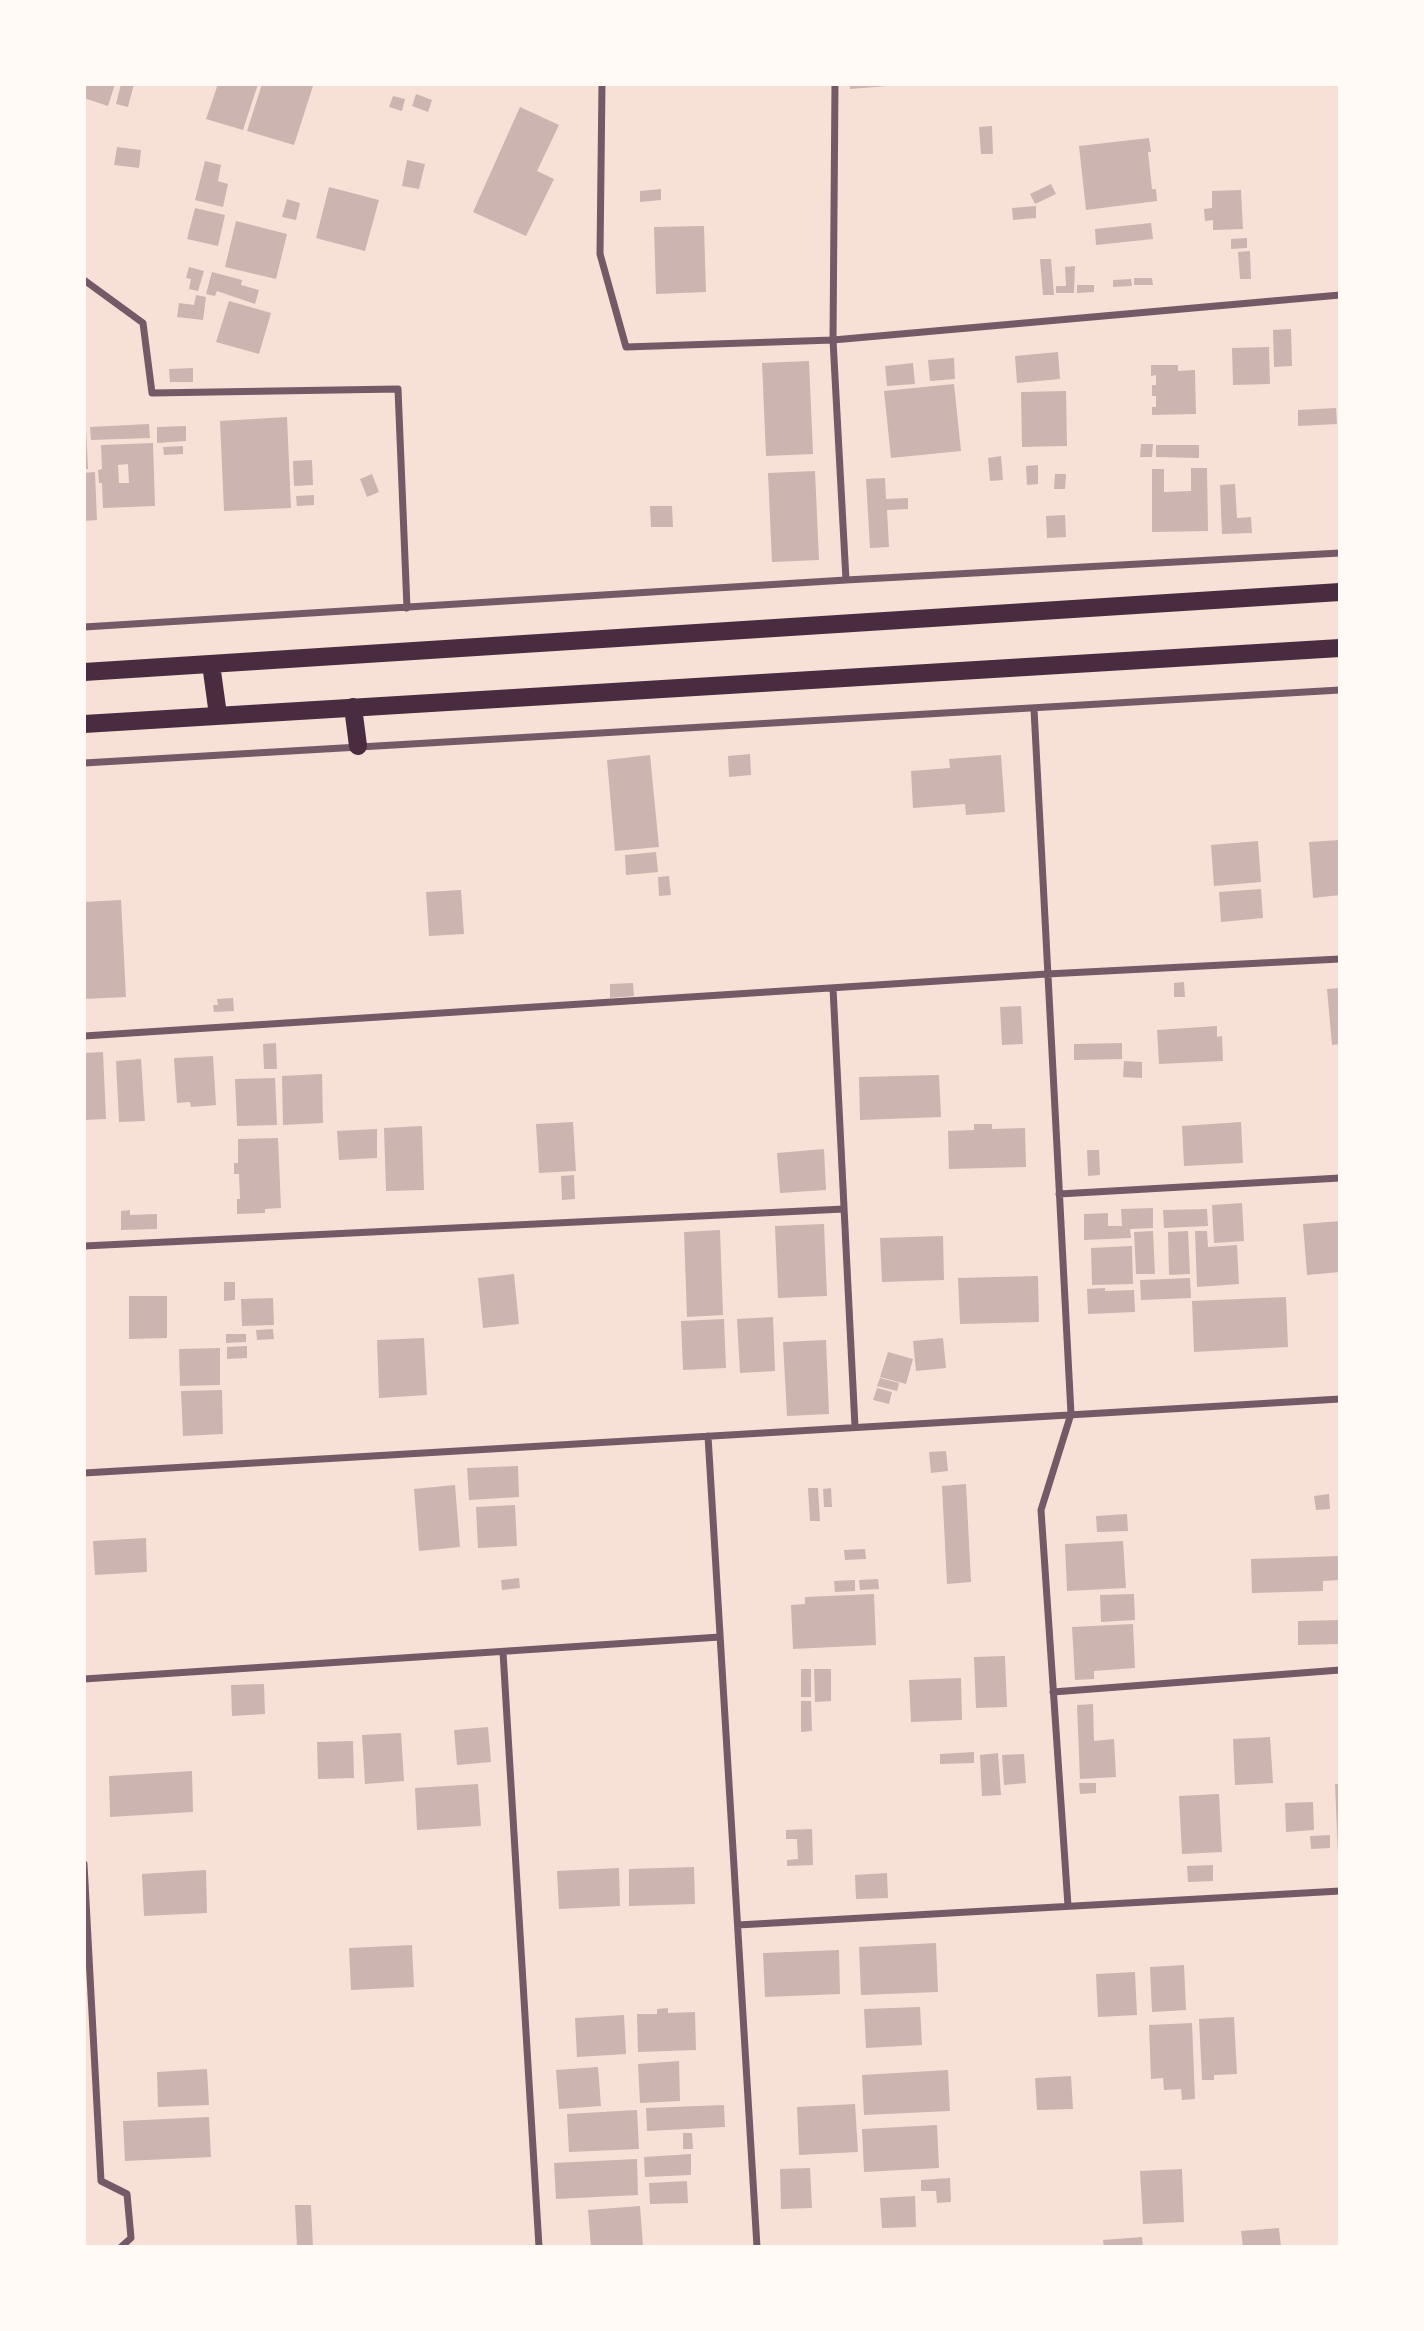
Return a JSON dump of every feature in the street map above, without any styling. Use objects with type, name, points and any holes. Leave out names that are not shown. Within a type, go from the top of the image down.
[{"type":"main road","points":[[84,672],[1340,592]]},
{"type":"main road","points":[[84,724],[1340,648]]},
{"type":"main road","points":[[211,664],[218,716]]},
{"type":"main road","points":[[353,707],[358,747]]},
{"type":"street","points":[[601,84],[600,254],[626,347],[833,340],[1340,295]]},
{"type":"street","points":[[835,84],[833,340],[846,580]]},
{"type":"street","points":[[84,280],[143,323],[152,393],[398,389],[407,608]]},
{"type":"street","points":[[84,627],[846,580],[1340,553]]},
{"type":"street","points":[[84,763],[1340,690]]},
{"type":"street","points":[[1034,709],[1071,1415],[1041,1510],[1068,1906]]},
{"type":"street","points":[[84,1036],[1047,974],[1340,959]]},
{"type":"street","points":[[833,988],[855,1427]]},
{"type":"street","points":[[1059,1194],[1340,1178]]},
{"type":"street","points":[[84,1246],[844,1209]]},
{"type":"street","points":[[84,1473],[1340,1399]]},
{"type":"street","points":[[708,1436],[757,2247]]},
{"type":"street","points":[[84,1679],[720,1637]]},
{"type":"street","points":[[503,1651],[539,2247]]},
{"type":"street","points":[[1053,1692],[1340,1670]]},
{"type":"street","points":[[84,1864],[101,2181],[127,2194],[131,2238],[121,2247]]},
{"type":"street","points":[[738,1925],[1340,1891]]},
{"type":"building","points":[[84,84],[115,84],[108,106],[84,98]]},
{"type":"building","points":[[121,84],[134,84],[128,107],[116,104]]},
{"type":"building","points":[[218,84],[258,84],[243,130],[206,119]]},
{"type":"building","points":[[262,84],[313,86],[294,145],[247,131]]},
{"type":"building","points":[[850,84],[887,84],[887,86],[850,89]]},
{"type":"building","points":[[416,94],[432,100],[428,112],[412,106]]},
{"type":"building","points":[[393,96],[405,99],[402,111],[389,107]]},
{"type":"building","points":[[520,107],[559,125],[537,171],[554,179],[526,236],[473,212]]},
{"type":"building","points":[[992,126],[993,154],[981,154],[979,127]]},
{"type":"building","points":[[1149,138],[1152,189],[1156,189],[1157,201],[1086,210],[1079,146]]},
{"type":"building","points":[[117,147],[141,150],[139,168],[114,165]]},
{"type":"building","points":[[407,160],[425,164],[419,189],[402,186]]},
{"type":"building","points":[[205,161],[221,165],[218,181],[228,184],[223,207],[195,200]]},
{"type":"building","points":[[1051,184],[1056,194],[1035,204],[1030,194]]},
{"type":"building","points":[[329,187],[379,200],[365,251],[316,238]]},
{"type":"building","points":[[661,189],[661,200],[640,202],[640,191]]},
{"type":"building","points":[[1241,190],[1243,229],[1213,230],[1213,220],[1205,221],[1204,209],[1212,208],[1212,191]]},
{"type":"building","points":[[287,199],[300,203],[296,220],[282,217]]},
{"type":"building","points":[[1036,206],[1036,218],[1013,220],[1012,208]]},
{"type":"building","points":[[195,208],[225,215],[218,246],[187,239]]},
{"type":"building","points":[[236,221],[287,234],[276,279],[225,267]]},
{"type":"building","points":[[1151,223],[1153,239],[1096,245],[1095,229]]},
{"type":"building","points":[[704,226],[706,292],[656,294],[654,227]]},
{"type":"building","points":[[1247,238],[1247,248],[1231,249],[1231,239]]},
{"type":"building","points":[[1250,251],[1251,279],[1240,279],[1238,252]]},
{"type":"building","points":[[1040,259],[1051,259],[1054,295],[1043,295]]},
{"type":"building","points":[[1075,266],[1074,293],[1056,293],[1056,286],[1066,286],[1065,267]]},
{"type":"building","points":[[189,267],[204,271],[198,291],[189,289],[191,279],[186,278]]},
{"type":"building","points":[[212,272],[242,280],[241,285],[259,290],[255,304],[217,291],[215,296],[206,294]]},
{"type":"building","points":[[1134,278],[1152,278],[1153,285],[1134,285]]},
{"type":"building","points":[[1131,279],[1132,286],[1113,287],[1113,280]]},
{"type":"building","points":[[1077,285],[1094,285],[1094,292],[1077,293]]},
{"type":"building","points":[[196,295],[206,297],[203,320],[177,317],[179,303],[194,305]]},
{"type":"building","points":[[229,301],[271,313],[259,354],[216,342]]},
{"type":"building","points":[[1291,329],[1292,366],[1274,367],[1273,330]]},
{"type":"building","points":[[1269,347],[1270,384],[1233,385],[1232,348]]},
{"type":"building","points":[[1058,352],[1060,379],[1017,383],[1015,356]]},
{"type":"building","points":[[954,358],[955,379],[930,381],[928,360]]},
{"type":"building","points":[[809,361],[813,454],[766,456],[762,363]]},
{"type":"building","points":[[913,363],[915,384],[887,386],[885,366]]},
{"type":"building","points":[[1151,365],[1178,365],[1178,371],[1195,370],[1196,414],[1152,415],[1152,407],[1156,407],[1152,385],[1156,385],[1156,375],[1151,376]]},
{"type":"building","points":[[193,368],[193,382],[170,382],[169,369]]},
{"type":"building","points":[[954,384],[961,451],[891,458],[884,391]]},
{"type":"building","points":[[1066,391],[1067,446],[1022,447],[1021,392]]},
{"type":"building","points":[[1336,408],[1337,424],[1298,426],[1298,410]]},
{"type":"building","points":[[287,417],[291,508],[224,511],[220,421]]},
{"type":"building","points":[[149,424],[150,438],[91,440],[90,427]]},
{"type":"building","points":[[186,426],[186,441],[157,443],[157,427]]},
{"type":"building","points":[[86,428],[88,469],[84,469]]},
{"type":"building","points":[[153,443],[155,506],[103,508],[102,483],[99,483],[98,470],[102,469],[101,445]],"holes":[[[128,464],[129,483],[119,483],[118,465]]]},
{"type":"building","points":[[1141,444],[1153,444],[1152,457],[1140,457]]},
{"type":"building","points":[[1156,445],[1199,445],[1199,458],[1156,457]]},
{"type":"building","points":[[183,446],[183,454],[164,455],[163,447]]},
{"type":"building","points":[[1001,456],[1003,480],[990,481],[988,458]]},
{"type":"building","points":[[312,460],[313,485],[294,486],[293,461]]},
{"type":"building","points":[[1038,465],[1038,484],[1027,485],[1026,466]]},
{"type":"building","points":[[1191,468],[1207,468],[1208,531],[1152,532],[1152,469],[1164,469],[1164,492],[1191,491]]},
{"type":"building","points":[[815,471],[819,560],[772,562],[768,473]]},
{"type":"building","points":[[95,472],[97,520],[84,521],[84,473]]},
{"type":"building","points":[[372,474],[379,492],[367,497],[360,479]]},
{"type":"building","points":[[1055,474],[1066,474],[1065,489],[1054,489]]},
{"type":"building","points":[[885,478],[886,499],[908,498],[908,509],[887,510],[889,547],[870,548],[866,479]]},
{"type":"building","points":[[1235,484],[1237,518],[1251,517],[1252,533],[1222,534],[1220,485]]},
{"type":"building","points":[[314,495],[314,505],[297,506],[296,496]]},
{"type":"building","points":[[650,506],[672,506],[673,527],[651,527]]},
{"type":"building","points":[[1065,515],[1066,537],[1047,538],[1046,516]]},
{"type":"building","points":[[750,754],[751,775],[729,777],[728,756]]},
{"type":"building","points":[[650,755],[659,847],[615,851],[607,760]]},
{"type":"building","points":[[1001,755],[1005,812],[966,815],[965,804],[913,808],[911,771],[950,768],[949,759]]},
{"type":"building","points":[[1340,840],[1340,895],[1313,898],[1309,842]]},
{"type":"building","points":[[1258,841],[1261,882],[1214,886],[1211,845]]},
{"type":"building","points":[[656,852],[658,872],[626,875],[625,855]]},
{"type":"building","points":[[669,876],[671,895],[659,896],[658,877]]},
{"type":"building","points":[[1261,889],[1263,918],[1221,922],[1219,892]]},
{"type":"building","points":[[461,890],[464,934],[429,936],[426,892]]},
{"type":"building","points":[[121,900],[126,997],[84,999],[84,902]]},
{"type":"building","points":[[1184,982],[1185,997],[1174,997],[1174,983]]},
{"type":"building","points":[[633,983],[634,996],[610,998],[610,984]]},
{"type":"building","points":[[1340,988],[1340,1044],[1332,1045],[1327,989]]},
{"type":"building","points":[[233,998],[234,1011],[214,1012],[213,1005],[218,1005],[217,999]]},
{"type":"building","points":[[1021,1006],[1023,1044],[1002,1045],[1000,1007]]},
{"type":"building","points":[[1217,1026],[1217,1037],[1222,1036],[1223,1061],[1159,1064],[1157,1030]]},
{"type":"building","points":[[276,1043],[277,1069],[264,1069],[263,1044]]},
{"type":"building","points":[[1122,1043],[1122,1059],[1074,1060],[1074,1044]]},
{"type":"building","points":[[103,1052],[106,1119],[84,1120],[84,1053]]},
{"type":"building","points":[[213,1056],[216,1105],[191,1107],[190,1102],[177,1103],[174,1058]]},
{"type":"building","points":[[141,1059],[145,1121],[119,1122],[116,1061]]},
{"type":"building","points":[[1124,1061],[1142,1062],[1142,1078],[1123,1077]]},
{"type":"building","points":[[322,1074],[323,1123],[283,1125],[282,1076]]},
{"type":"building","points":[[939,1075],[941,1117],[860,1120],[859,1077]]},
{"type":"building","points":[[275,1078],[277,1125],[237,1126],[235,1079]]},
{"type":"building","points":[[573,1122],[576,1171],[539,1173],[536,1124]]},
{"type":"building","points":[[1241,1122],[1243,1163],[1184,1166],[1182,1126]]},
{"type":"building","points":[[974,1124],[992,1124],[992,1129],[1025,1128],[1026,1167],[949,1169],[948,1131],[974,1130]]},
{"type":"building","points":[[422,1126],[424,1190],[386,1191],[384,1128]]},
{"type":"building","points":[[377,1129],[377,1158],[339,1160],[337,1131]]},
{"type":"building","points":[[278,1138],[281,1208],[265,1209],[265,1213],[237,1214],[237,1199],[240,1199],[239,1174],[234,1174],[234,1163],[238,1163],[238,1139]]},
{"type":"building","points":[[824,1149],[826,1190],[780,1193],[777,1153]]},
{"type":"building","points":[[1087,1150],[1099,1150],[1100,1175],[1088,1176]]},
{"type":"building","points":[[574,1175],[575,1199],[562,1200],[561,1176]]},
{"type":"building","points":[[1242,1203],[1244,1241],[1214,1243],[1212,1205]]},
{"type":"building","points":[[1153,1208],[1153,1228],[1130,1229],[1131,1238],[1084,1240],[1084,1214],[1108,1213],[1108,1226],[1122,1226],[1121,1209]]},
{"type":"building","points":[[1207,1209],[1208,1226],[1164,1228],[1163,1210]]},
{"type":"building","points":[[130,1210],[130,1215],[157,1214],[157,1229],[121,1230],[121,1211]]},
{"type":"building","points":[[1340,1221],[1340,1272],[1307,1275],[1303,1224]]},
{"type":"building","points":[[824,1224],[827,1296],[778,1298],[775,1226]]},
{"type":"building","points":[[720,1230],[723,1315],[687,1317],[684,1232]]},
{"type":"building","points":[[1153,1231],[1155,1274],[1136,1274],[1134,1232]]},
{"type":"building","points":[[1188,1231],[1190,1274],[1169,1275],[1168,1232]]},
{"type":"building","points":[[1195,1231],[1207,1231],[1208,1247],[1237,1245],[1239,1284],[1197,1287]]},
{"type":"building","points":[[943,1236],[944,1280],[882,1282],[880,1238]]},
{"type":"building","points":[[1132,1246],[1133,1284],[1092,1285],[1091,1248]]},
{"type":"building","points":[[514,1274],[519,1324],[483,1328],[478,1278]]},
{"type":"building","points":[[1038,1276],[1039,1322],[960,1324],[958,1278]]},
{"type":"building","points":[[1190,1278],[1191,1298],[1141,1300],[1140,1280]]},
{"type":"building","points":[[224,1282],[235,1282],[235,1300],[224,1301]]},
{"type":"building","points":[[1105,1288],[1105,1291],[1134,1290],[1135,1312],[1088,1314],[1087,1289]]},
{"type":"building","points":[[129,1296],[167,1296],[167,1338],[129,1339]]},
{"type":"building","points":[[1286,1297],[1288,1347],[1194,1352],[1192,1301]]},
{"type":"building","points":[[273,1298],[274,1325],[242,1326],[241,1299]]},
{"type":"building","points":[[773,1317],[775,1371],[740,1373],[737,1319]]},
{"type":"building","points":[[724,1319],[726,1368],[683,1370],[681,1321]]},
{"type":"building","points":[[273,1329],[274,1339],[257,1340],[256,1330]]},
{"type":"building","points":[[226,1334],[246,1334],[246,1342],[226,1343]]},
{"type":"building","points":[[424,1338],[427,1395],[379,1398],[377,1340]]},
{"type":"building","points":[[943,1338],[946,1368],[916,1371],[913,1341]]},
{"type":"building","points":[[826,1340],[829,1414],[787,1416],[783,1342]]},
{"type":"building","points":[[247,1346],[247,1358],[227,1359],[227,1347]]},
{"type":"building","points":[[220,1348],[220,1385],[180,1386],[179,1349]]},
{"type":"building","points":[[888,1352],[913,1359],[906,1384],[880,1377]]},
{"type":"building","points":[[880,1378],[899,1383],[897,1391],[877,1386]]},
{"type":"building","points":[[877,1388],[892,1392],[889,1404],[873,1400]]},
{"type":"building","points":[[222,1390],[223,1434],[183,1436],[181,1391]]},
{"type":"building","points":[[946,1451],[948,1471],[931,1473],[929,1452]]},
{"type":"building","points":[[518,1466],[519,1497],[469,1500],[467,1468]]},
{"type":"building","points":[[966,1484],[971,1582],[947,1584],[942,1486]]},
{"type":"building","points":[[455,1485],[460,1547],[419,1551],[414,1489]]},
{"type":"building","points":[[808,1488],[818,1488],[820,1521],[810,1521]]},
{"type":"building","points":[[831,1488],[832,1507],[824,1507],[823,1489]]},
{"type":"building","points":[[1329,1494],[1330,1509],[1316,1510],[1314,1496]]},
{"type":"building","points":[[515,1505],[517,1546],[478,1548],[476,1507]]},
{"type":"building","points":[[1127,1514],[1128,1531],[1097,1532],[1096,1516]]},
{"type":"building","points":[[146,1538],[147,1572],[95,1575],[93,1541]]},
{"type":"building","points":[[1123,1541],[1126,1588],[1067,1591],[1065,1544]]},
{"type":"building","points":[[865,1549],[866,1559],[845,1560],[844,1550]]},
{"type":"building","points":[[1340,1556],[1340,1580],[1323,1581],[1323,1591],[1252,1593],[1251,1559]]},
{"type":"building","points":[[519,1578],[520,1588],[502,1590],[501,1580]]},
{"type":"building","points":[[878,1579],[879,1589],[860,1590],[859,1580]]},
{"type":"building","points":[[855,1580],[855,1591],[835,1592],[834,1581]]},
{"type":"building","points":[[874,1594],[876,1645],[793,1649],[791,1605],[805,1604],[805,1597]]},
{"type":"building","points":[[1134,1594],[1135,1620],[1101,1622],[1100,1595]]},
{"type":"building","points":[[1340,1620],[1340,1644],[1298,1645],[1298,1621]]},
{"type":"building","points":[[1133,1624],[1135,1668],[1094,1671],[1094,1679],[1075,1680],[1072,1627]]},
{"type":"building","points":[[1005,1656],[1007,1707],[976,1708],[974,1657]]},
{"type":"building","points":[[801,1669],[811,1669],[811,1697],[801,1697]]},
{"type":"building","points":[[814,1669],[831,1669],[831,1701],[815,1702]]},
{"type":"building","points":[[961,1678],[962,1720],[911,1722],[909,1680]]},
{"type":"building","points":[[264,1684],[265,1714],[232,1716],[231,1685]]},
{"type":"building","points":[[801,1701],[811,1701],[812,1731],[801,1732]]},
{"type":"building","points":[[1093,1704],[1094,1741],[1114,1739],[1116,1777],[1080,1779],[1077,1705]]},
{"type":"building","points":[[488,1727],[491,1762],[457,1765],[454,1730]]},
{"type":"building","points":[[401,1733],[404,1781],[365,1784],[362,1735]]},
{"type":"building","points":[[1270,1737],[1273,1783],[1235,1785],[1233,1739]]},
{"type":"building","points":[[353,1741],[354,1778],[318,1779],[317,1742]]},
{"type":"building","points":[[974,1752],[974,1763],[940,1764],[940,1754]]},
{"type":"building","points":[[998,1753],[1001,1795],[982,1796],[980,1755]]},
{"type":"building","points":[[1024,1754],[1026,1783],[1004,1785],[1002,1755]]},
{"type":"building","points":[[192,1771],[193,1812],[110,1817],[109,1776]]},
{"type":"building","points":[[1079,1783],[1096,1783],[1096,1793],[1080,1794]]},
{"type":"building","points":[[478,1784],[481,1826],[417,1830],[415,1788]]},
{"type":"building","points":[[1335,1784],[1340,1784],[1340,1855],[1338,1855]]},
{"type":"building","points":[[1219,1794],[1222,1852],[1182,1854],[1179,1796]]},
{"type":"building","points":[[1313,1802],[1314,1830],[1286,1832],[1285,1803]]},
{"type":"building","points":[[812,1829],[813,1865],[787,1866],[787,1860],[798,1859],[797,1839],[786,1839],[786,1830]]},
{"type":"building","points":[[1330,1835],[1330,1848],[1311,1849],[1310,1836]]},
{"type":"building","points":[[1213,1865],[1213,1881],[1188,1882],[1187,1866]]},
{"type":"building","points":[[694,1867],[695,1904],[629,1906],[629,1869]]},
{"type":"building","points":[[619,1868],[620,1906],[559,1909],[557,1871]]},
{"type":"building","points":[[206,1870],[207,1913],[144,1916],[142,1874]]},
{"type":"building","points":[[887,1873],[888,1898],[856,1899],[855,1875]]},
{"type":"building","points":[[936,1943],[938,1992],[861,1995],[859,1947]]},
{"type":"building","points":[[412,1945],[414,1987],[351,1990],[349,1948]]},
{"type":"building","points":[[839,1950],[840,1994],[765,1997],[763,1953]]},
{"type":"building","points":[[1184,1965],[1186,2010],[1152,2012],[1150,1967]]},
{"type":"building","points":[[1135,1972],[1137,2015],[1098,2017],[1096,1974]]},
{"type":"building","points":[[920,2007],[922,2045],[866,2048],[864,2009]]},
{"type":"building","points":[[668,2008],[668,2013],[695,2012],[696,2050],[638,2052],[637,2014],[657,2014],[657,2009]]},
{"type":"building","points":[[624,2015],[626,2054],[577,2057],[575,2018]]},
{"type":"building","points":[[1234,2017],[1237,2074],[1214,2075],[1214,2080],[1202,2080],[1199,2019]]},
{"type":"building","points":[[1192,2023],[1195,2099],[1182,2100],[1181,2089],[1164,2090],[1163,2078],[1151,2079],[1149,2025]]},
{"type":"building","points":[[679,2061],[680,2101],[640,2103],[638,2064]]},
{"type":"building","points":[[598,2067],[601,2106],[559,2109],[556,2070]]},
{"type":"building","points":[[207,2069],[209,2105],[158,2107],[157,2072]]},
{"type":"building","points":[[948,2070],[950,2111],[864,2115],[862,2075]]},
{"type":"building","points":[[1071,2076],[1073,2109],[1037,2110],[1035,2078]]},
{"type":"building","points":[[855,2104],[858,2152],[799,2155],[797,2107]]},
{"type":"building","points":[[724,2105],[725,2127],[647,2131],[646,2108]]},
{"type":"building","points":[[637,2110],[639,2149],[569,2152],[567,2114]]},
{"type":"building","points":[[209,2117],[211,2157],[125,2161],[123,2121]]},
{"type":"building","points":[[937,2125],[939,2168],[864,2172],[862,2129]]},
{"type":"building","points":[[683,2133],[692,2133],[693,2149],[683,2149]]},
{"type":"building","points":[[691,2154],[691,2175],[645,2177],[644,2157]]},
{"type":"building","points":[[637,2159],[638,2195],[556,2199],[554,2163]]},
{"type":"building","points":[[810,2168],[812,2208],[781,2209],[780,2169]]},
{"type":"building","points":[[1182,2169],[1184,2222],[1143,2224],[1140,2171]]},
{"type":"building","points":[[950,2178],[951,2202],[937,2203],[936,2191],[921,2191],[921,2180]]},
{"type":"building","points":[[687,2181],[688,2203],[650,2204],[649,2183]]},
{"type":"building","points":[[915,2196],[916,2227],[882,2228],[880,2198]]},
{"type":"building","points":[[295,2205],[311,2205],[313,2247],[297,2247]]},
{"type":"building","points":[[640,2206],[643,2246],[591,2247],[588,2210]]},
{"type":"building","points":[[1279,2228],[1281,2247],[1243,2247],[1241,2231]]},
{"type":"building","points":[[1142,2237],[1143,2247],[1104,2247],[1103,2240]]}]
